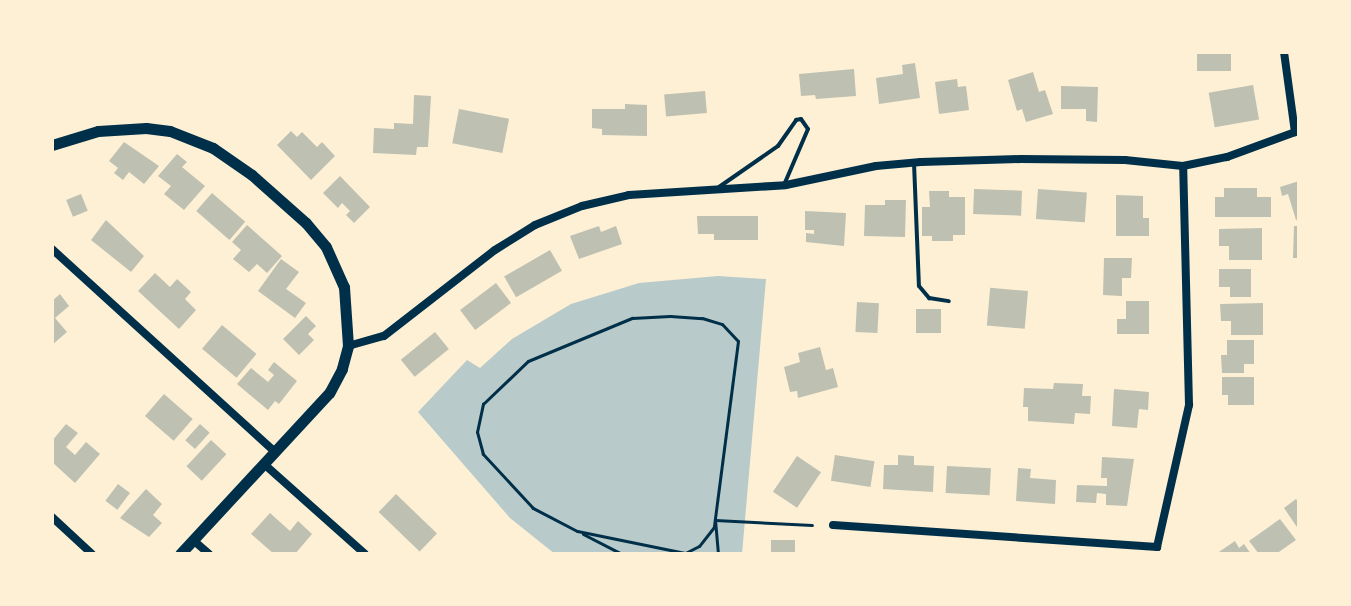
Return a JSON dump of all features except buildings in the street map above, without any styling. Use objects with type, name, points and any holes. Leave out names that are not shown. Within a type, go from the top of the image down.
[{"type":"street","points":[[348,346],[384,336],[495,250],[535,225],[582,206],[629,195],[710,193],[784,185],[876,166],[914,163],[1021,159],[1125,160],[1183,166],[1227,157],[1297,134],[1284,52]]},
{"type":"street","points":[[52,145],[98,131],[146,128],[189,136],[230,159],[306,223],[326,247],[344,287],[348,346],[342,369],[329,393],[180,554]]},
{"type":"street","points":[[833,525],[1157,547],[1189,405],[1183,166]]},
{"type":"street","points":[[52,249],[275,452]]},
{"type":"street","points":[[264,464],[365,554]]},
{"type":"street","points":[[52,517],[92,554]]},
{"type":"street","points":[[193,540],[209,554]]},
{"type":"lane","points":[[710,193],[778,146],[796,120],[801,119],[808,129],[784,185]]},
{"type":"lane","points":[[914,163],[919,286],[929,298],[949,301]]},
{"type":"path","points":[[577,531],[685,553],[711,536],[738,341],[722,324],[702,318],[632,318],[528,361],[483,404],[477,432],[483,454],[533,508],[577,531],[622,554]]},
{"type":"path","points":[[715,520],[812,525]]},
{"type":"path","points":[[715,520],[718,554]]},
{"type":"shaded area","points":[[718,276],[766,279],[742,554],[555,554],[510,518],[418,412],[467,360],[480,368],[512,339],[571,304],[639,283]]}]
